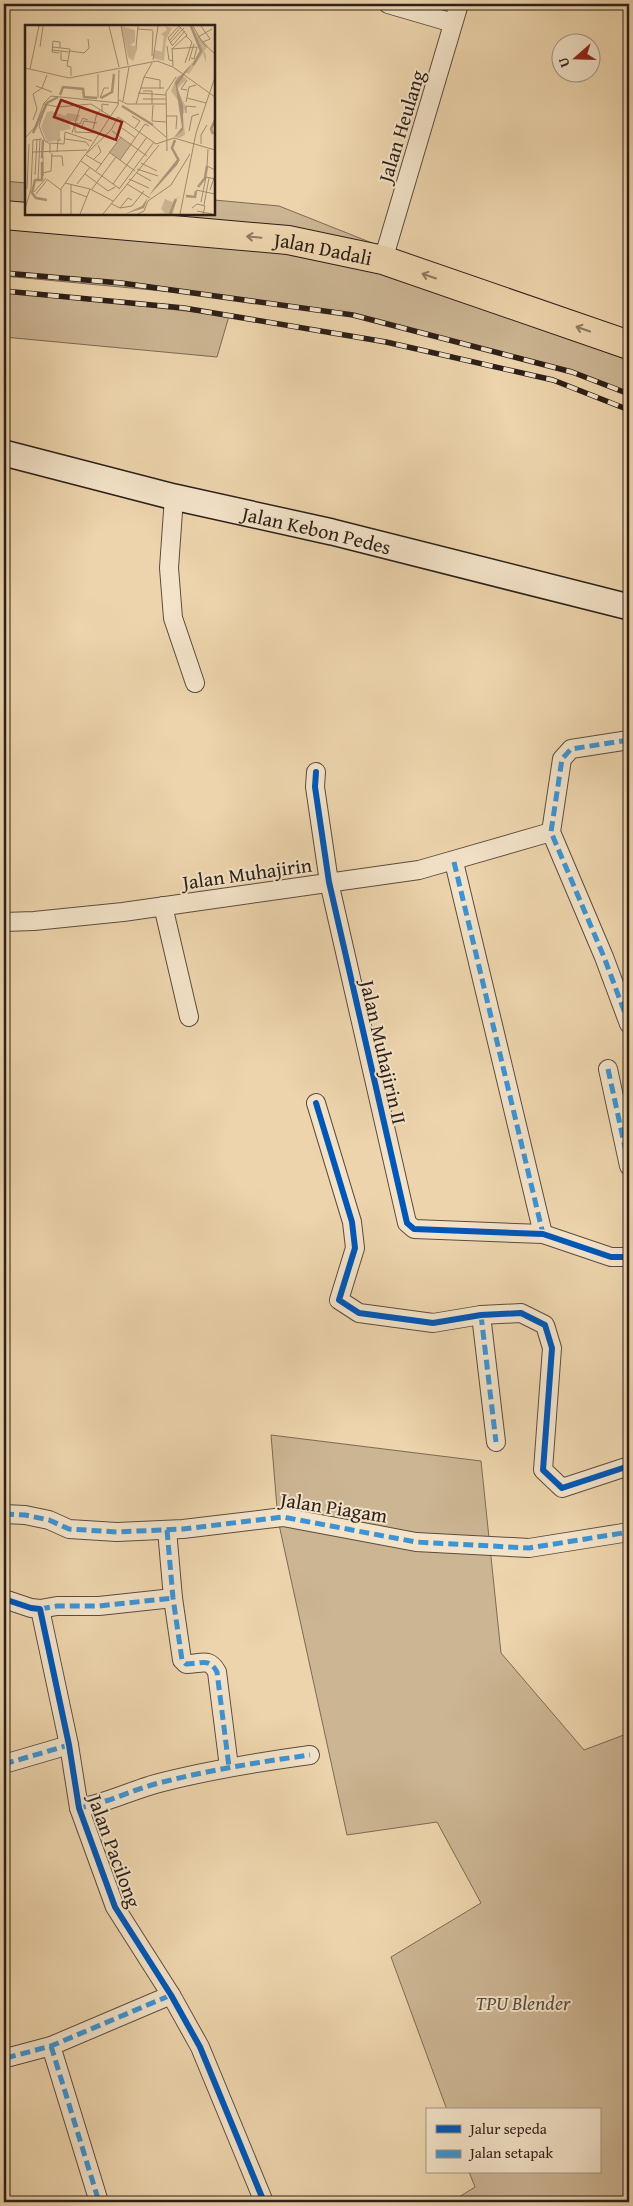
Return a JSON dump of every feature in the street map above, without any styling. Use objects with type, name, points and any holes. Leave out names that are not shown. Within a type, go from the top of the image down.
[{"type":"main road","name":"Jalan Dadali","points":[[4,215],[288,240],[383,260],[629,345]]},
{"type":"main road","name":"Jalan Kebon Pedes","points":[[4,453],[174,496],[332,532],[628,610]]},
{"type":"street","points":[[388,4],[454,23]]},
{"type":"street","name":"Jalan Heulang","points":[[383,260],[459,4]]},
{"type":"street","points":[[174,496],[169,568],[174,618],[195,683]]},
{"type":"street","points":[[629,740],[571,749],[565,753],[562,759],[551,832],[604,957],[629,1024]]},
{"type":"street","name":"Jalan Muhajirin II","points":[[316,772],[315,787],[329,882],[407,1223],[414,1230],[543,1234]]},
{"type":"street","name":"Jalan Muhajirin","points":[[4,922],[34,921],[163,906],[419,870],[454,862],[551,832]]},
{"type":"street","points":[[454,862],[543,1234],[611,1257],[629,1257]]},
{"type":"street","points":[[163,906],[189,1017]]},
{"type":"street","points":[[608,1069],[627,1147],[629,1166]]},
{"type":"street","points":[[316,1103],[352,1222],[355,1248],[340,1300],[359,1313],[432,1323],[481,1315],[521,1313],[545,1325],[552,1348],[543,1470],[562,1488],[629,1466]]},
{"type":"street","points":[[481,1315],[496,1442]]},
{"type":"street","name":"Jalan Piagam","points":[[4,1514],[25,1515],[49,1520],[69,1529],[117,1532],[167,1530],[284,1517],[416,1542],[529,1548],[629,1532]]},
{"type":"street","points":[[167,1530],[173,1598],[182,1660],[186,1664],[209,1662],[213,1664],[217,1672],[230,1767]]},
{"type":"street","points":[[4,1599],[40,1609],[57,1606],[99,1606],[173,1598]]},
{"type":"street","name":"Jalan Pacilong","points":[[40,1609],[69,1745],[79,1808],[114,1907],[171,1995],[200,2047],[264,2202]]},
{"type":"street","points":[[4,1764],[69,1745]]},
{"type":"street","points":[[79,1808],[93,1806],[158,1783],[230,1767],[310,1755]]},
{"type":"street","points":[[6,2058],[51,2046],[171,1995]]},
{"type":"street","points":[[51,2046],[99,2202]]},
{"type":"green space","points":[[4,181],[25,183],[25,215],[215,215],[215,200],[279,206],[629,345],[629,394],[572,372],[343,314],[205,295],[4,276]]},
{"type":"green space","points":[[4,291],[229,316],[217,357],[4,337]]},
{"type":"green space","name":"TPU Blender","points":[[271,1435],[481,1461],[501,1653],[584,1750],[629,1733],[629,2202],[451,2202],[475,2187],[470,2174],[600,2174],[600,2108],[446,2108],[391,1957],[481,1903],[437,1822],[347,1835],[278,1520]]},
{"type":"railway","points":[[4,273],[121,283],[353,315],[572,372],[629,394]]},
{"type":"railway","points":[[4,291],[184,308],[386,342],[553,380],[629,410]]},
{"type":"marked path","points":[[626,607],[629,616]]},
{"type":"marked path","points":[[629,740],[571,749],[562,759],[551,832],[604,957],[629,1024]]},
{"type":"marked path","points":[[454,862],[543,1234]]},
{"type":"marked path","points":[[608,1069],[629,1166]]},
{"type":"marked path","points":[[481,1315],[496,1442]]},
{"type":"marked path","points":[[4,1514],[25,1515],[49,1520],[69,1529],[117,1532],[183,1529],[283,1517],[416,1542],[529,1548],[629,1532]]},
{"type":"marked path","points":[[167,1530],[173,1598],[182,1660],[186,1664],[204,1662],[211,1664],[217,1672],[229,1767]]},
{"type":"marked path","points":[[40,1609],[57,1606],[99,1606],[173,1598]]},
{"type":"marked path","points":[[4,1764],[69,1745]]},
{"type":"marked path","points":[[78,1805],[79,1808],[89,1806],[178,1778],[310,1755]]},
{"type":"marked path","points":[[6,2058],[51,2046],[171,1995]]},
{"type":"marked path","points":[[51,2046],[99,2202]]},
{"type":"cycle path","points":[[316,772],[315,787],[329,882],[407,1223],[414,1229],[543,1234],[611,1257],[629,1257]]},
{"type":"cycle path","points":[[316,1103],[352,1222],[355,1248],[339,1300],[359,1313],[433,1323],[481,1315],[521,1313],[545,1325],[552,1348],[543,1470],[562,1488],[629,1466]]},
{"type":"cycle path","points":[[4,1599],[40,1609],[69,1745],[79,1808],[115,1907],[171,1995],[200,2047],[264,2202]]}]
